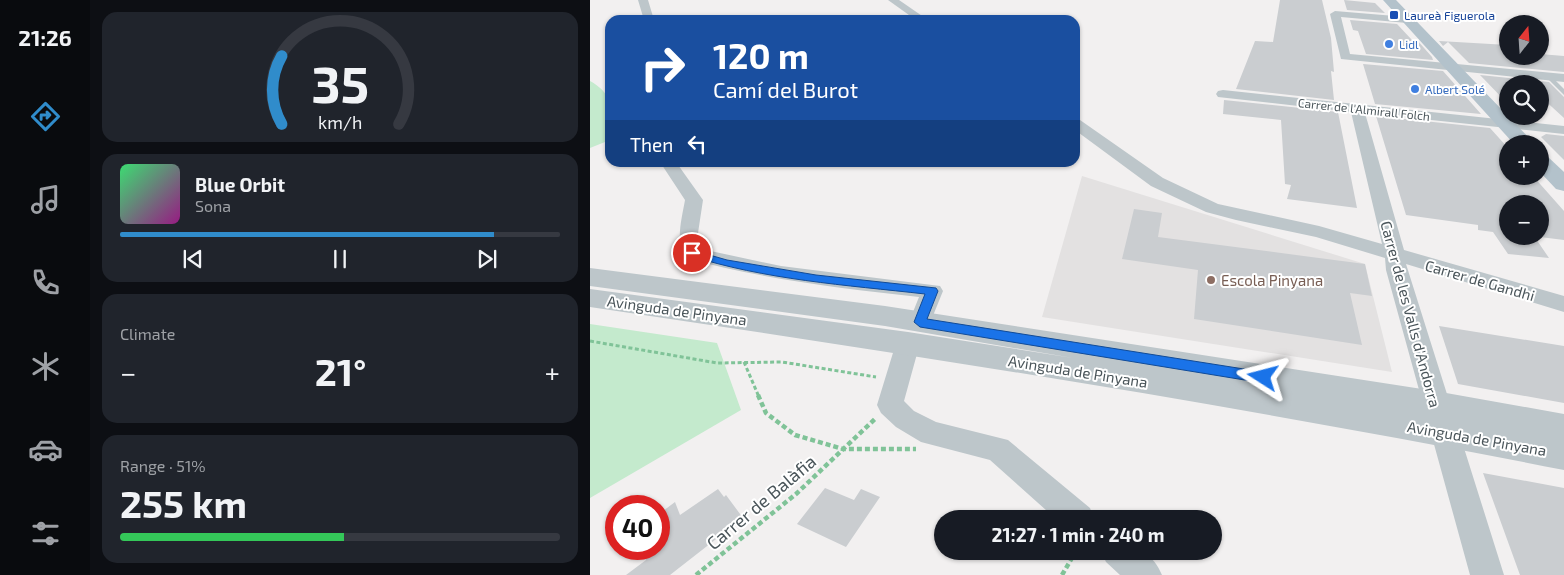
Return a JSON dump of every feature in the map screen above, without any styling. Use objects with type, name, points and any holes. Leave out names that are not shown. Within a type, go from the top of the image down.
[{"type":"main road","points":[[1389,0],[1499,117]]},
{"type":"main road","points":[[1507,125],[1516,135]]},
{"type":"main road","points":[[1549,169],[1563,182]]},
{"type":"street","points":[[643,0],[648,15]]},
{"type":"street","points":[[893,0],[916,15]]},
{"type":"street","points":[[1407,20],[1335,14],[1345,57],[1536,75]]},
{"type":"street","points":[[1549,76],[1564,78]]},
{"type":"street","name":"Carrer de l'Almirall Folch","points":[[1223,94],[1499,122]]},
{"type":"street","name":"Carrer de les Valls d'Andorra","points":[[1357,108],[1395,255],[1396,270],[1487,575]]},
{"type":"street","name":"Carrer de l'Almirall Folch","points":[[1522,125],[1564,130]]},
{"type":"street","name":"Carrer de Gandhi","points":[[1080,127],[1157,182],[1212,208],[1236,215],[1319,232],[1564,304]]},
{"type":"street","points":[[671,167],[694,200],[689,233],[692,253],[726,264],[807,277],[932,291],[914,332],[893,392],[905,419],[931,433],[998,449],[1069,510]]},
{"type":"street","name":"Avinguda de Pinyana","points":[[590,277],[1439,418],[1564,430]]},
{"type":"street","name":"Avinguda de Pinyana","points":[[590,298],[914,332]]},
{"type":"street","name":"Avinguda de Pinyana","points":[[1439,418],[1564,454]]},
{"type":"street","points":[[1128,560],[1145,575]]},
{"type":"lane","points":[[1549,77],[1564,93]]},
{"type":"path","points":[[590,341],[717,363],[782,362],[893,392]]},
{"type":"path","points":[[744,362],[766,413],[795,436],[843,449],[921,449],[945,437]]},
{"type":"path","name":"Carrer de Balàfia","points":[[696,575],[796,494],[843,449],[893,392]]},
{"type":"path","points":[[1062,575],[1071,560]]},
{"type":"shaded area","name":"Escola Pinyana","points":[[1082,176],[1365,264],[1392,372],[1042,317]]},
{"type":"green space","points":[[590,81],[605,93],[605,142],[590,148]]},
{"type":"green space","points":[[590,324],[717,343],[741,410],[590,498]]},
{"type":"building","points":[[1280,0],[1322,0],[1331,38],[1334,72],[1331,71],[1334,100],[1236,89],[1255,41],[1273,42]]},
{"type":"building","points":[[1344,0],[1375,3],[1385,13],[1347,10]]},
{"type":"building","name":"Lidl","points":[[1350,20],[1397,24],[1412,40],[1417,40],[1433,60],[1366,54],[1358,31],[1353,30]]},
{"type":"building","points":[[1439,41],[1499,44],[1499,65],[1549,65],[1549,55],[1564,56],[1564,72],[1469,63],[1448,42],[1443,46]]},
{"type":"building","name":"Albert Solé","points":[[1363,64],[1443,71],[1481,114],[1375,104]]},
{"type":"building","points":[[1480,75],[1499,77],[1499,95]]},
{"type":"building","points":[[1549,82],[1564,97],[1564,118],[1549,104]]},
{"type":"building","points":[[1224,100],[1338,112],[1357,208],[1287,199],[1291,185],[1285,184],[1281,120],[1223,114]]},
{"type":"building","points":[[1376,116],[1490,128],[1499,138],[1499,185],[1541,185],[1564,211],[1564,240],[1549,238],[1549,195],[1499,195],[1499,241],[1493,232],[1478,230],[1478,225],[1406,215]]},
{"type":"building","points":[[1546,134],[1564,136],[1564,160],[1549,145],[1549,135],[1544,135]]},
{"type":"building","points":[[1134,209],[1162,213],[1158,237],[1365,264],[1372,296],[1350,293],[1362,345],[1194,319],[1198,270],[1122,259]]},
{"type":"building","points":[[1502,245],[1540,245],[1549,258],[1508,254]]},
{"type":"building","points":[[1439,326],[1564,346],[1564,403],[1458,384]]},
{"type":"building","points":[[1483,473],[1564,488],[1564,575],[1520,575]]},
{"type":"building","points":[[825,488],[854,500],[861,489],[880,497],[846,547],[797,524]]},
{"type":"building","points":[[718,489],[724,497],[726,495],[743,518],[670,575],[626,575],[646,560],[670,560],[670,506],[675,502],[680,515]]},
{"type":"place","name":"Laureà Figuerola","points":[[1394,15]]},
{"type":"place","name":"Lidl","points":[[1389,44]]},
{"type":"place","name":"Albert Solé","points":[[1415,89]]},
{"type":"place","name":"Escola Pinyana","points":[[1211,280]]},
{"type":"route","points":[[692,253],[726,264],[816,278],[932,291],[920,322],[1263,377]]}]
